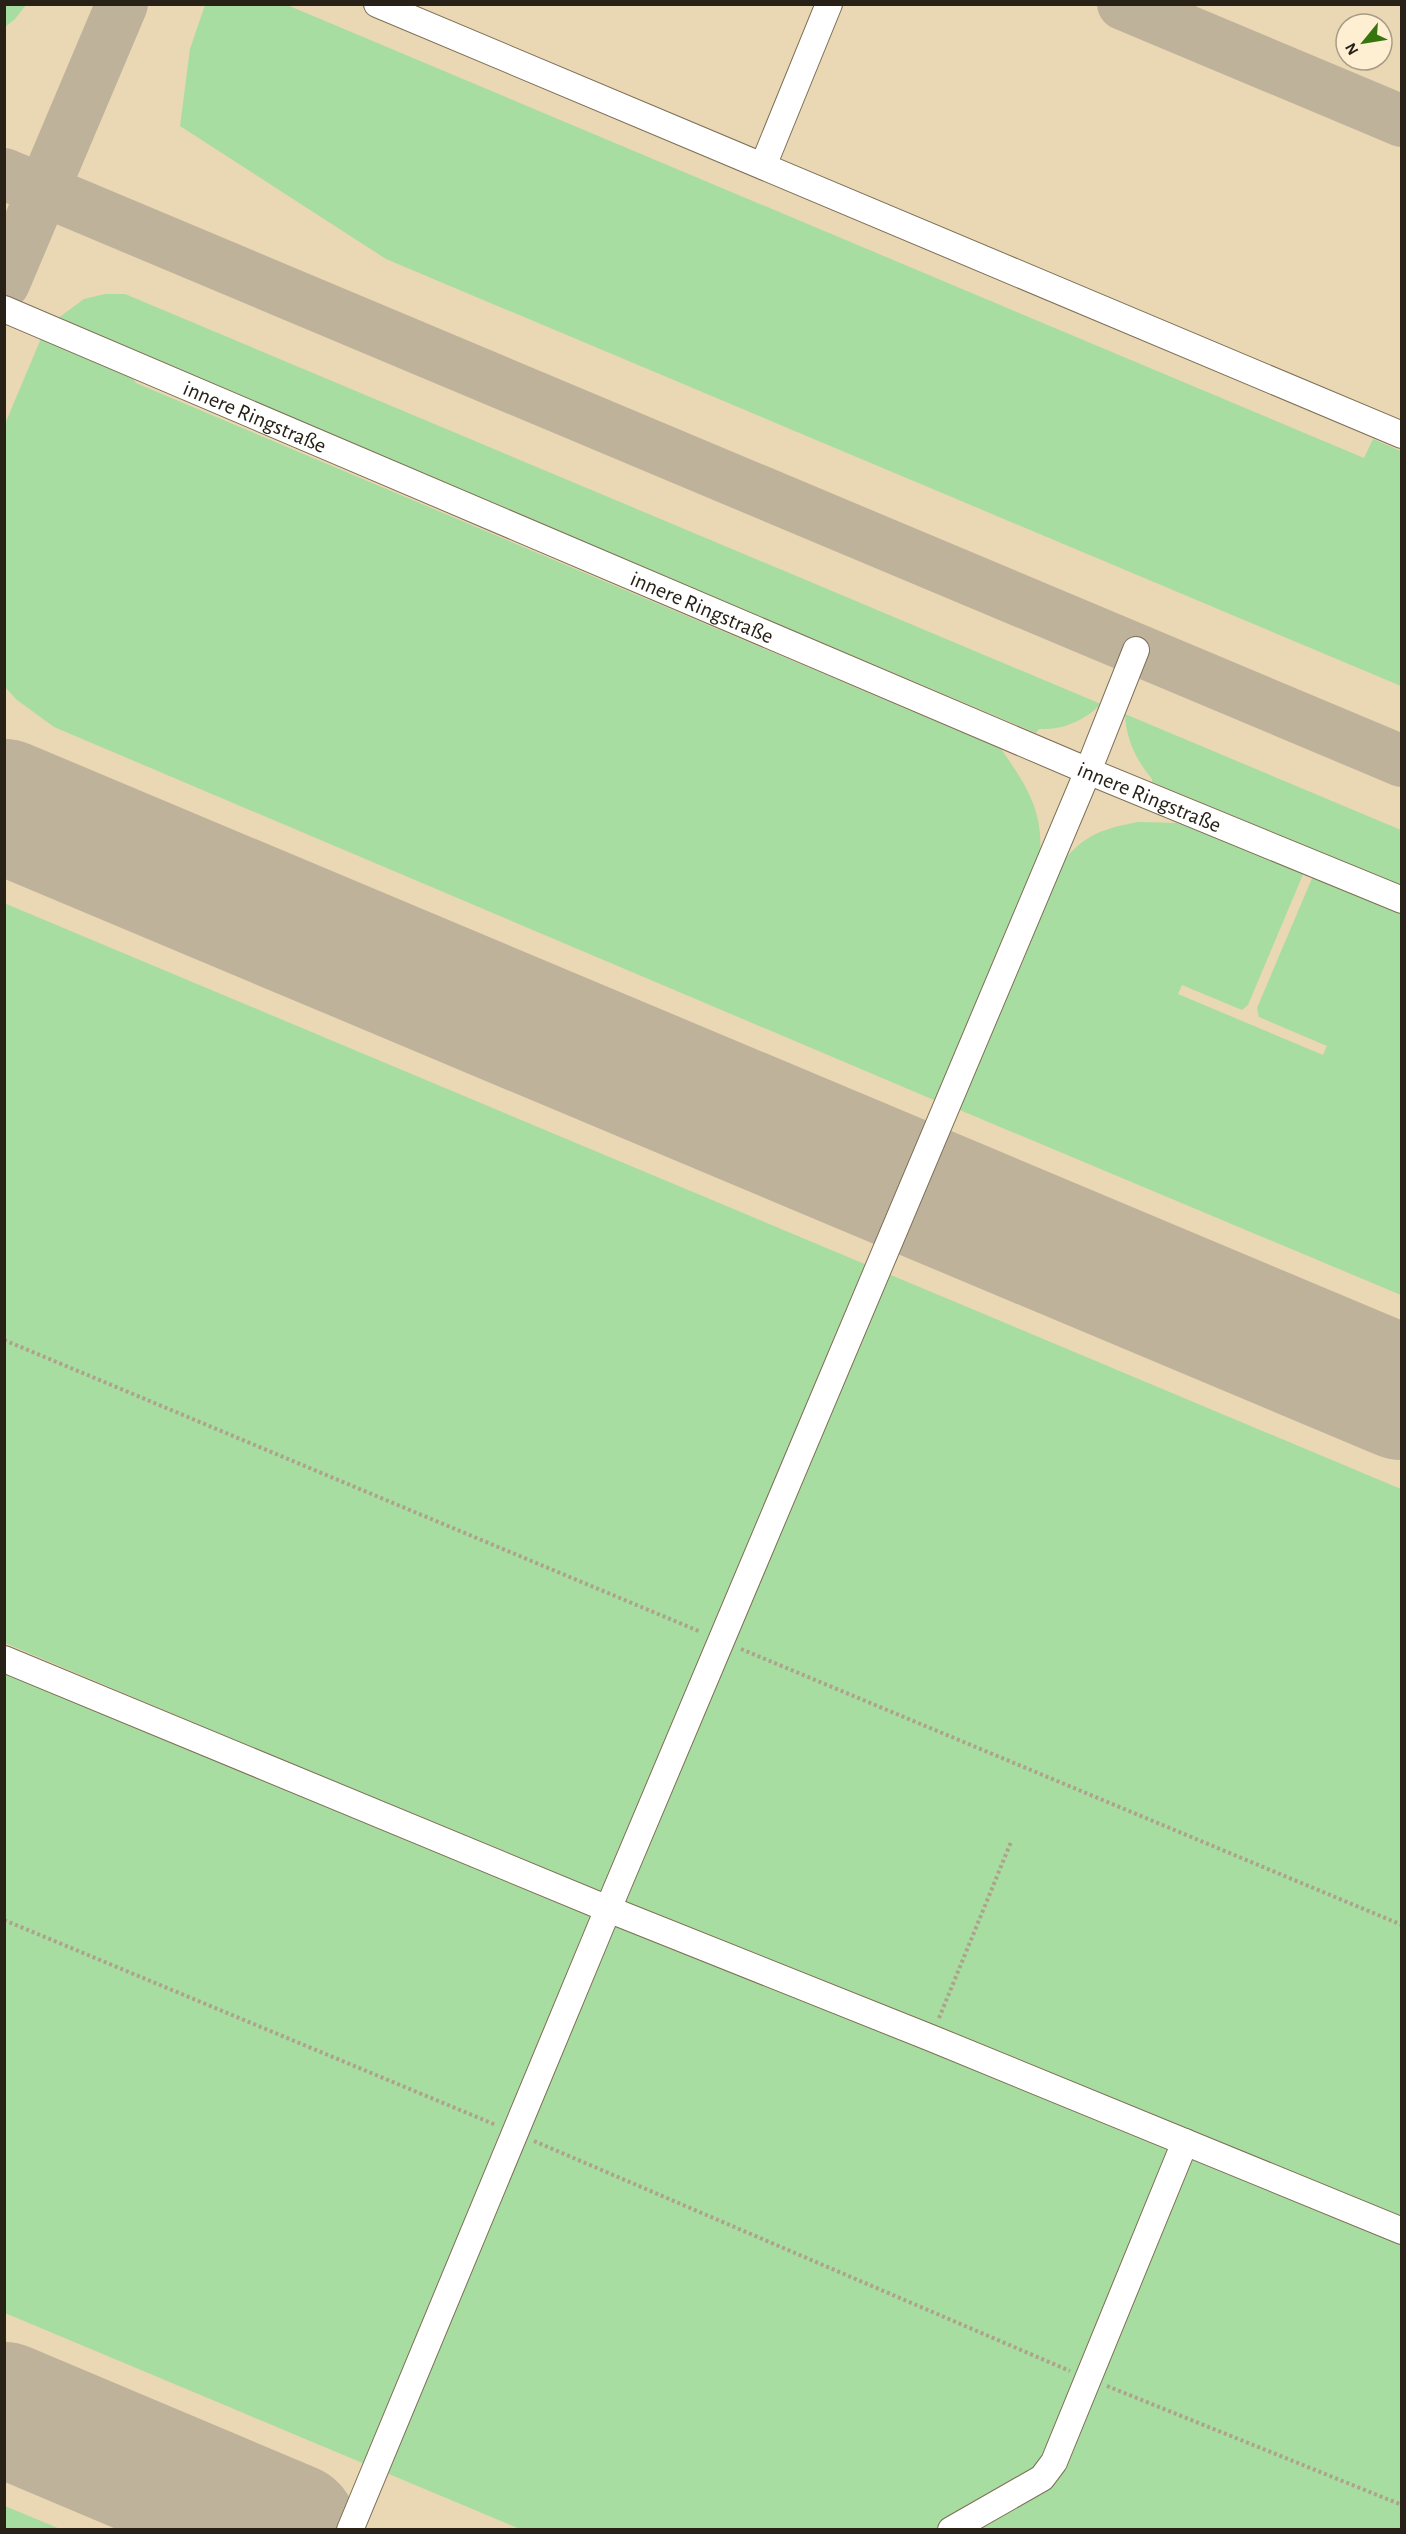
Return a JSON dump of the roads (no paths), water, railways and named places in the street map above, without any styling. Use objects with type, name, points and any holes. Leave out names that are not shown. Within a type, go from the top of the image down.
[{"type":"lane","points":[[377,4],[1401,435]]},
{"type":"lane","points":[[763,166],[829,4]]},
{"type":"lane","name":"innere Ringstraße","points":[[4,309],[1088,771],[1401,900]]},
{"type":"lane","points":[[350,2529],[608,1909],[1088,771],[1136,650]]},
{"type":"lane","points":[[4,1659],[608,1909],[931,2038],[1401,2231]]},
{"type":"lane","points":[[951,2529],[1042,2478],[1053,2462],[1185,2142]]}]
